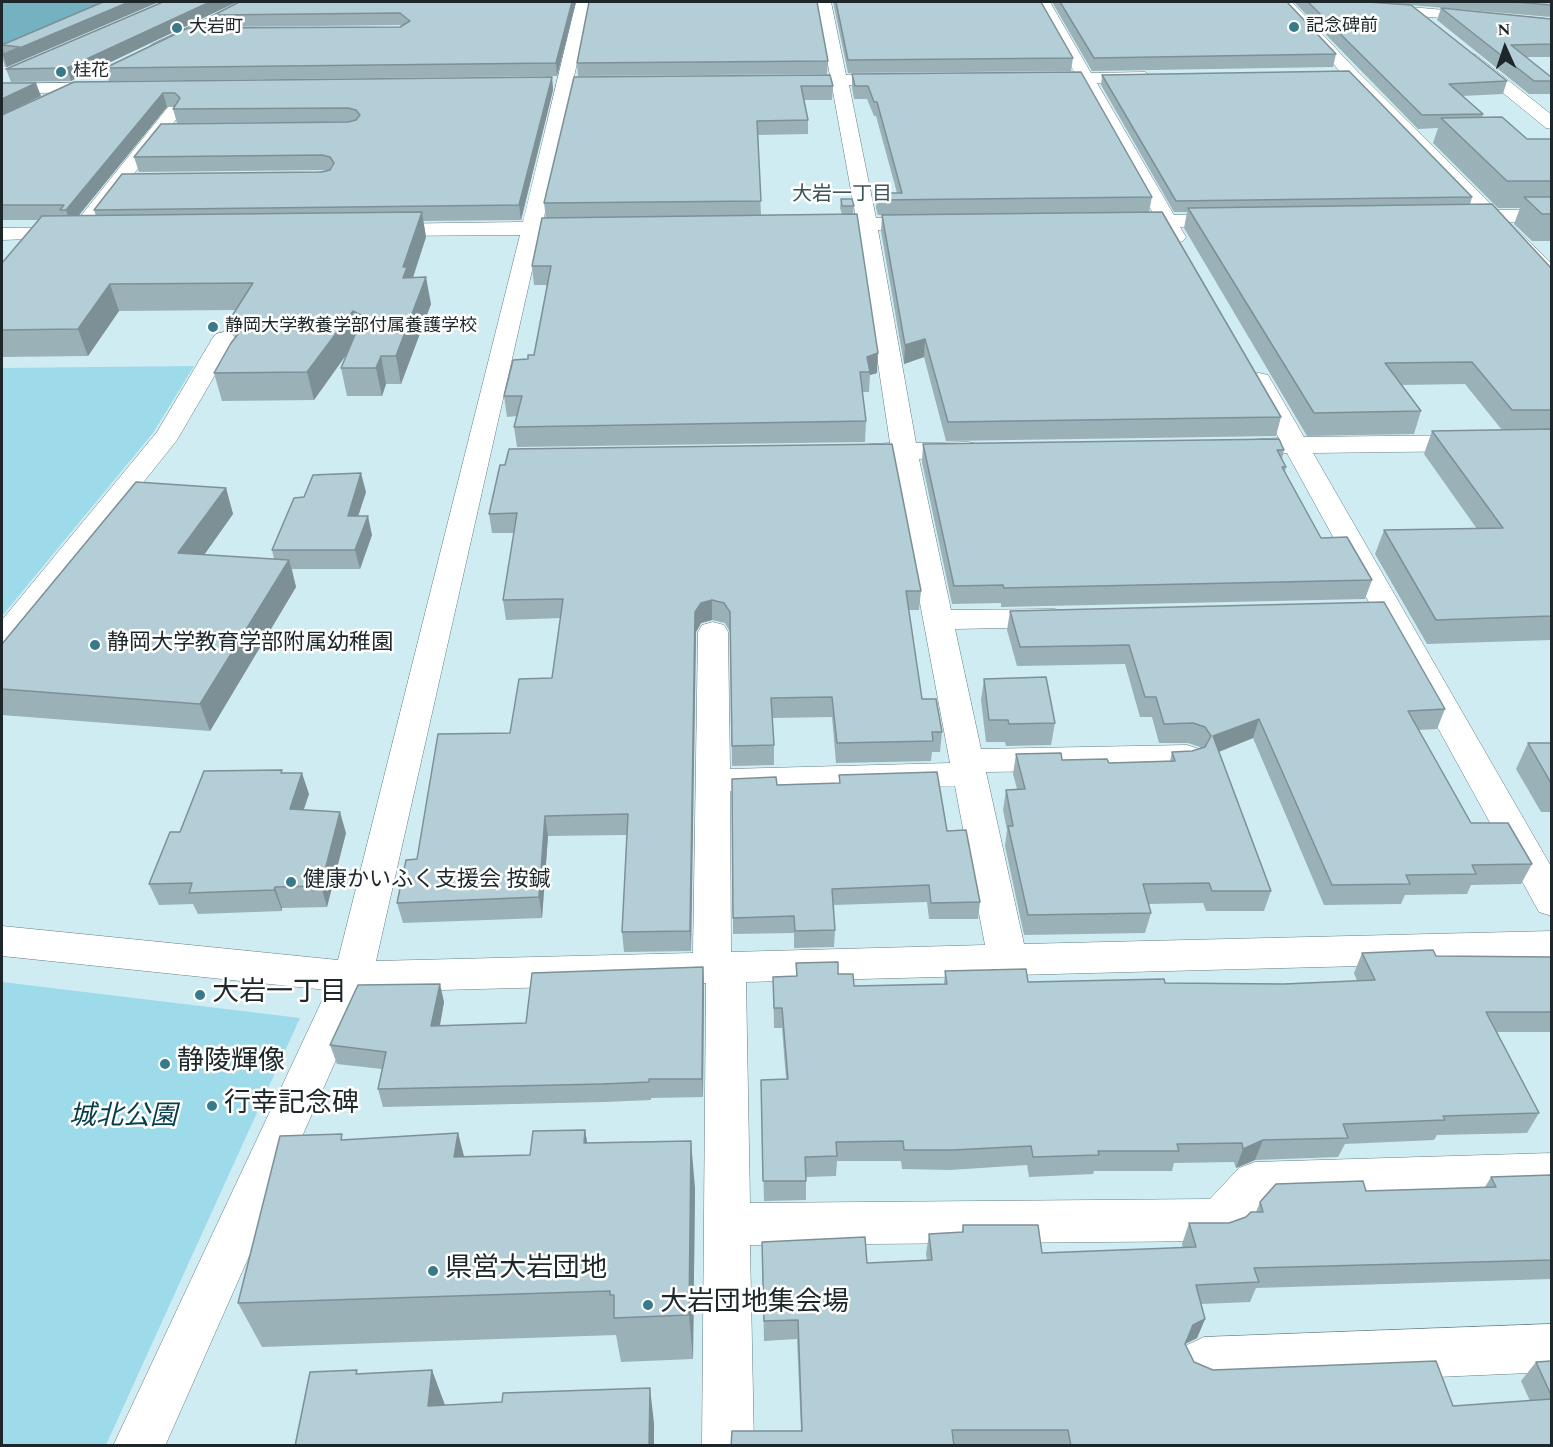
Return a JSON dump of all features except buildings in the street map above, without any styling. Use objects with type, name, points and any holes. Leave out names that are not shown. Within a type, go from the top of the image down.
[{"type":"street","points":[[139,1446],[353,977],[489,458],[531,229],[583,2]]},
{"type":"street","points":[[824,2],[867,224],[904,451],[1007,958]]},
{"type":"street","points":[[1043,2],[1190,262]]},
{"type":"street","points":[[1284,2],[1351,74],[1551,277]]},
{"type":"street","points":[[1361,6],[1551,24]]},
{"type":"street","points":[[147,53],[221,16],[254,9]]},
{"type":"street","points":[[1413,11],[1432,26]]},
{"type":"street","points":[[186,34],[222,33]]},
{"type":"street","points":[[1459,49],[1548,131]]},
{"type":"street","points":[[40,106],[107,73]]},
{"type":"street","points":[[1327,74],[1351,74]]},
{"type":"street","points":[[1019,79],[1160,77]]},
{"type":"street","points":[[769,81],[907,80]]},
{"type":"street","points":[[78,233],[159,131],[200,86],[171,86]]},
{"type":"street","points":[[2,89],[124,87]]},
{"type":"street","points":[[159,131],[181,131]]},
{"type":"street","points":[[1413,136],[1435,136]]},
{"type":"street","points":[[120,180],[142,180]]},
{"type":"street","points":[[1433,217],[1551,215]]},
{"type":"street","points":[[1107,222],[1248,220]]},
{"type":"street","points":[[798,225],[951,223]]},
{"type":"street","points":[[364,230],[601,228]]},
{"type":"street","points":[[2,234],[102,233]]},
{"type":"street","points":[[2,639],[168,435],[224,339]]},
{"type":"street","points":[[1249,364],[1297,445],[1551,902]]},
{"type":"street","points":[[1214,446],[1551,441]]},
{"type":"street","points":[[821,452],[988,450]]},
{"type":"street","points":[[1353,611],[1388,610]]},
{"type":"street","points":[[939,620],[1081,617]]},
{"type":"street","points":[[713,632],[712,781],[726,1224],[728,1446]]},
{"type":"street","points":[[712,781],[1186,757]]},
{"type":"street","points":[[2,941],[353,977],[1007,958],[1551,946]]},
{"type":"street","points":[[726,1224],[1221,1220],[1255,1182],[1551,1173]]},
{"type":"street","points":[[1204,1362],[1551,1348]]},
{"type":"green space","points":[[194,366],[153,433],[2,616],[2,368]]},
{"type":"green space","name":"城北公園","points":[[2,982],[300,1018],[106,1445],[2,1445]]},
{"type":"shaded area","points":[[2,2],[125,2],[2,55]]},
{"type":"place","name":"記念碑前","points":[[1294,27]]},
{"type":"place","name":"大岩町","points":[[177,28]]},
{"type":"place","name":"桂花","points":[[61,72]]},
{"type":"place","name":"静岡大学教養学部付属養護学校","points":[[213,327]]},
{"type":"place","name":"静岡大学教育学部附属幼稚園","points":[[95,645]]},
{"type":"place","name":"健康かいふく支援会 按鍼","points":[[291,882]]},
{"type":"place","name":"大岩一丁目","points":[[200,995]]},
{"type":"place","name":"静陵輝像","points":[[165,1064]]},
{"type":"place","name":"行幸記念碑","points":[[212,1106]]},
{"type":"place","name":"県営大岩団地","points":[[433,1271]]},
{"type":"place","name":"大岩団地集会場","points":[[648,1305]]},
{"type":"district","name":"大岩一丁目","points":[[842,196]]}]
